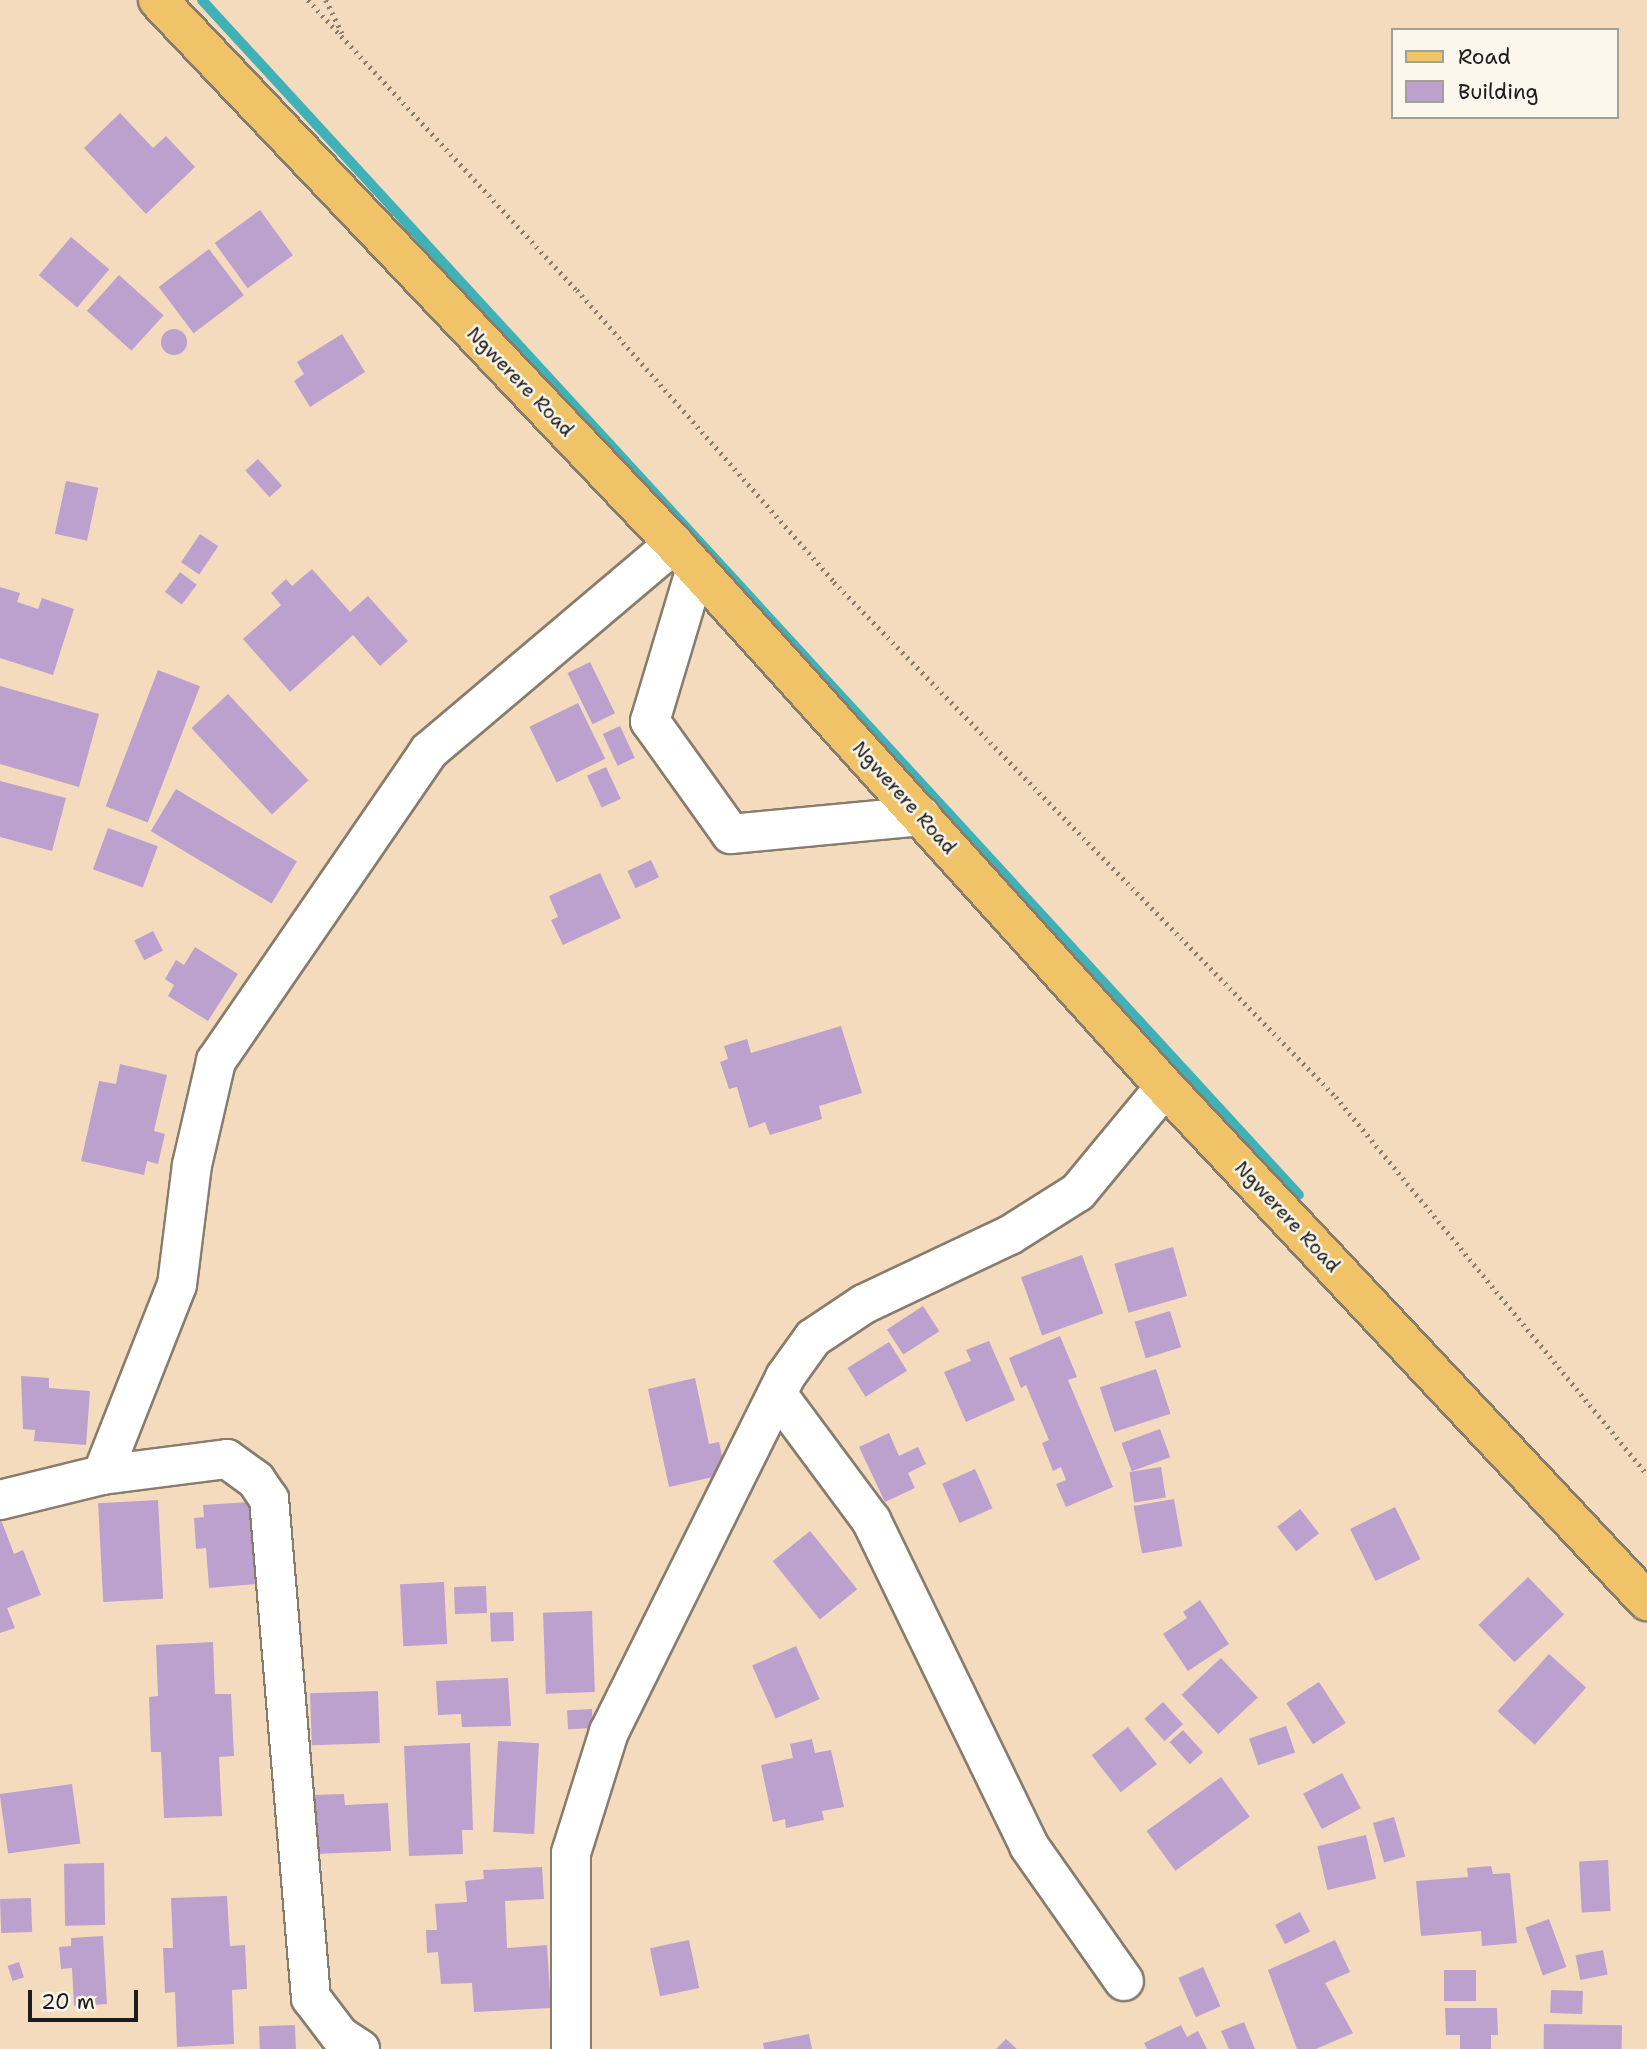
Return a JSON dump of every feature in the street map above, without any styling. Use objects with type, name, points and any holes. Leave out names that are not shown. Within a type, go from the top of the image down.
[{"type":"main road","name":"Ngwerere Road","points":[[158,0],[685,556],[1165,1087],[1647,1601]]},
{"type":"street","points":[[685,556],[650,721],[731,834],[921,816]]},
{"type":"street","points":[[102,1475],[177,1286],[192,1165],[216,1061],[429,751],[685,556]]},
{"type":"street","points":[[571,2049],[571,1853],[605,1744],[785,1377],[813,1338],[864,1304],[1010,1235],[1078,1192],[1165,1087]]},
{"type":"street","points":[[778,1395],[872,1520],[1029,1846],[1124,1981]]},
{"type":"street","points":[[0,1500],[102,1475],[227,1459],[256,1480],[269,1499],[311,1998],[340,2036],[360,2049]]},
{"type":"path","points":[[308,0],[577,290],[834,582],[1336,1097],[1647,1474]]},
{"type":"path","points":[[326,0],[344,37]]},
{"type":"building","points":[[120,113],[153,148],[166,136],[195,167],[146,214],[84,148]]},
{"type":"building","points":[[260,210],[293,255],[248,288],[215,243]]},
{"type":"building","points":[[71,237],[109,269],[77,307],[39,275]]},
{"type":"building","points":[[209,249],[244,295],[194,333],[159,287]]},
{"type":"building","points":[[119,275],[164,315],[131,351],[87,311]]},
{"type":"building","points":[[174,329],[183,333],[187,342],[183,351],[174,355],[165,351],[161,342],[165,333]]},
{"type":"building","points":[[342,334],[365,372],[310,407],[294,381],[304,374],[297,362]]},
{"type":"building","points":[[258,459],[282,486],[269,497],[245,470]]},
{"type":"building","points":[[66,481],[98,488],[87,541],[55,534]]},
{"type":"building","points":[[200,534],[218,546],[199,574],[181,562]]},
{"type":"building","points":[[312,569],[350,612],[368,596],[408,641],[380,666],[353,635],[290,692],[243,639],[281,605],[271,593],[286,579],[292,586]]},
{"type":"building","points":[[180,572],[197,585],[182,605],[165,592]]},
{"type":"building","points":[[0,587],[20,593],[17,602],[38,609],[42,598],[74,609],[53,675],[0,658]]},
{"type":"building","points":[[590,662],[615,713],[593,724],[568,673]]},
{"type":"building","points":[[158,670],[200,686],[148,822],[106,806]]},
{"type":"building","points":[[0,686],[99,714],[79,787],[0,764]]},
{"type":"building","points":[[228,694],[308,780],[272,814],[191,728]]},
{"type":"building","points":[[578,703],[605,759],[557,782],[529,727]]},
{"type":"building","points":[[620,726],[635,758],[618,766],[603,734]]},
{"type":"building","points":[[606,767],[621,799],[602,808],[587,776]]},
{"type":"building","points":[[0,781],[66,798],[52,851],[0,837]]},
{"type":"building","points":[[176,789],[297,862],[272,904],[151,831]]},
{"type":"building","points":[[108,828],[158,846],[143,887],[93,869]]},
{"type":"building","points":[[651,860],[659,877],[635,888],[627,871]]},
{"type":"building","points":[[600,873],[621,918],[563,945],[551,920],[558,917],[549,896]]},
{"type":"building","points":[[153,931],[163,951],[144,960],[134,941]]},
{"type":"building","points":[[195,947],[238,974],[208,1021],[168,996],[174,985],[165,979],[176,960],[184,965]]},
{"type":"building","points":[[841,1026],[862,1093],[819,1106],[822,1119],[770,1135],[765,1122],[749,1128],[737,1087],[729,1089],[720,1062],[728,1059],[724,1046],[747,1039],[751,1053]]},
{"type":"building","points":[[120,1064],[167,1075],[154,1131],[165,1134],[158,1164],[147,1161],[144,1175],[81,1161],[99,1081],[116,1084]]},
{"type":"building","points":[[1173,1247],[1187,1296],[1128,1313],[1114,1264]]},
{"type":"building","points":[[1082,1255],[1103,1313],[1042,1335],[1021,1277]]},
{"type":"building","points":[[923,1306],[939,1331],[903,1355],[887,1329]]},
{"type":"building","points":[[1170,1311],[1181,1347],[1146,1358],[1135,1322]]},
{"type":"building","points":[[1060,1336],[1077,1377],[1068,1380],[1113,1487],[1066,1507],[1056,1484],[1066,1480],[1061,1467],[1053,1471],[1042,1443],[1049,1440],[1026,1385],[1021,1388],[1009,1358]]},
{"type":"building","points":[[989,1341],[1015,1400],[966,1422],[944,1372],[971,1361],[966,1350]]},
{"type":"building","points":[[889,1342],[907,1371],[865,1397],[847,1368]]},
{"type":"building","points":[[1156,1369],[1171,1414],[1114,1432],[1100,1387]]},
{"type":"building","points":[[21,1376],[49,1378],[49,1388],[90,1391],[86,1445],[34,1441],[35,1430],[23,1429]]},
{"type":"building","points":[[695,1378],[709,1444],[719,1442],[726,1474],[669,1487],[648,1389]]},
{"type":"building","points":[[1160,1429],[1170,1457],[1132,1471],[1121,1443]]},
{"type":"building","points":[[889,1433],[899,1456],[918,1447],[926,1464],[908,1473],[915,1488],[885,1502],[859,1447]]},
{"type":"building","points":[[1161,1467],[1166,1498],[1134,1503],[1129,1472]]},
{"type":"building","points":[[975,1469],[992,1508],[960,1523],[942,1484]]},
{"type":"building","points":[[1174,1499],[1182,1546],[1142,1553],[1134,1506]]},
{"type":"building","points":[[158,1500],[163,1599],[103,1602],[98,1503]]},
{"type":"building","points":[[250,1502],[257,1584],[209,1588],[206,1548],[196,1549],[194,1518],[204,1517],[203,1505]]},
{"type":"building","points":[[1395,1507],[1420,1559],[1375,1581],[1350,1529]]},
{"type":"building","points":[[1300,1509],[1319,1533],[1296,1551],[1277,1527]]},
{"type":"building","points":[[0,1517],[14,1554],[23,1550],[41,1595],[7,1608],[15,1628],[0,1633]]},
{"type":"building","points":[[810,1531],[857,1589],[820,1619],[773,1561]]},
{"type":"building","points":[[1528,1577],[1564,1614],[1514,1662],[1478,1625]]},
{"type":"building","points":[[444,1582],[447,1644],[403,1646],[400,1584]]},
{"type":"building","points":[[486,1586],[487,1613],[455,1614],[454,1587]]},
{"type":"building","points":[[1200,1600],[1229,1644],[1188,1671],[1163,1634],[1187,1618],[1183,1612]]},
{"type":"building","points":[[592,1611],[595,1692],[546,1694],[543,1613]]},
{"type":"building","points":[[513,1612],[514,1641],[491,1642],[490,1613]]},
{"type":"building","points":[[213,1642],[215,1694],[231,1694],[234,1756],[219,1757],[222,1816],[164,1818],[161,1752],[151,1752],[149,1697],[158,1696],[156,1645]]},
{"type":"building","points":[[796,1646],[820,1699],[776,1719],[752,1666]]},
{"type":"building","points":[[1549,1654],[1586,1687],[1535,1745],[1497,1711]]},
{"type":"building","points":[[1221,1658],[1258,1697],[1218,1734],[1182,1695]]},
{"type":"building","points":[[508,1678],[511,1726],[462,1727],[461,1714],[438,1715],[436,1681]]},
{"type":"building","points":[[1319,1682],[1346,1723],[1313,1744],[1286,1703]]},
{"type":"building","points":[[378,1691],[380,1743],[312,1745],[310,1693]]},
{"type":"building","points":[[1163,1702],[1183,1724],[1164,1741],[1144,1719]]},
{"type":"building","points":[[592,1709],[593,1728],[568,1729],[567,1710]]},
{"type":"building","points":[[1286,1726],[1295,1752],[1258,1765],[1249,1739]]},
{"type":"building","points":[[1128,1727],[1157,1764],[1121,1792],[1092,1755]]},
{"type":"building","points":[[1183,1730],[1203,1752],[1190,1764],[1170,1742]]},
{"type":"building","points":[[812,1739],[815,1753],[831,1750],[844,1807],[822,1811],[824,1820],[786,1828],[785,1819],[773,1822],[761,1765],[793,1758],[790,1744]]},
{"type":"building","points":[[498,1741],[539,1743],[534,1834],[493,1832]]},
{"type":"building","points":[[470,1743],[473,1830],[462,1830],[463,1854],[409,1856],[404,1746]]},
{"type":"building","points":[[1342,1773],[1361,1808],[1322,1829],[1303,1794]]},
{"type":"building","points":[[1221,1777],[1250,1817],[1175,1871],[1147,1831]]},
{"type":"building","points":[[72,1784],[80,1843],[8,1854],[0,1794]]},
{"type":"building","points":[[344,1794],[345,1805],[388,1803],[391,1851],[314,1854],[312,1795]]},
{"type":"building","points":[[1394,1817],[1405,1856],[1384,1862],[1373,1823]]},
{"type":"building","points":[[1366,1835],[1376,1879],[1327,1890],[1317,1846]]},
{"type":"building","points":[[1608,1860],[1611,1911],[1582,1912],[1579,1862]]},
{"type":"building","points":[[104,1863],[105,1925],[65,1926],[64,1864]]},
{"type":"building","points":[[1491,1866],[1493,1874],[1510,1873],[1517,1943],[1482,1946],[1481,1931],[1421,1936],[1416,1881],[1468,1877],[1467,1868]]},
{"type":"building","points":[[542,1867],[544,1899],[505,1901],[507,1948],[547,1945],[551,2008],[474,2012],[472,1983],[441,1984],[438,1952],[427,1953],[426,1930],[437,1930],[435,1904],[467,1902],[465,1881],[484,1879],[483,1870]]},
{"type":"building","points":[[227,1896],[230,1946],[245,1945],[247,1989],[232,1990],[234,2044],[177,2047],[175,1992],[165,1993],[163,1948],[173,1948],[171,1898]]},
{"type":"building","points":[[31,1898],[32,1932],[1,1933],[0,1899]]},
{"type":"building","points":[[1300,1912],[1310,1932],[1285,1944],[1275,1925]]},
{"type":"building","points":[[1549,1919],[1566,1967],[1543,1975],[1526,1928]]},
{"type":"building","points":[[103,1936],[107,2004],[74,2006],[72,1968],[61,1969],[59,1947],[71,1946],[71,1938]]},
{"type":"building","points":[[689,1940],[699,1988],[660,1996],[650,1948]]},
{"type":"building","points":[[1335,1940],[1350,1972],[1325,1983],[1353,2033],[1316,2049],[1297,2049],[1268,1970]]},
{"type":"building","points":[[1603,1950],[1608,1975],[1580,1980],[1576,1955]]},
{"type":"building","points":[[19,1962],[24,1977],[13,1981],[8,1966]]},
{"type":"building","points":[[1203,1967],[1220,2006],[1196,2017],[1178,1978]]},
{"type":"building","points":[[1444,1970],[1476,1970],[1476,2001],[1444,2001]]},
{"type":"building","points":[[1551,1990],[1583,1991],[1582,2014],[1550,2013]]},
{"type":"building","points":[[1445,2008],[1497,2008],[1498,2035],[1491,2035],[1491,2049],[1460,2049],[1460,2035],[1446,2035]]},
{"type":"building","points":[[1244,2022],[1255,2049],[1229,2049],[1221,2031]]},
{"type":"building","points":[[1544,2024],[1622,2025],[1622,2049],[1544,2049]]},
{"type":"building","points":[[295,2025],[296,2049],[260,2049],[259,2026]]},
{"type":"building","points":[[1181,2025],[1187,2037],[1198,2031],[1207,2049],[1147,2049],[1144,2043]]},
{"type":"building","points":[[809,2034],[812,2049],[764,2049],[763,2043]]},
{"type":"building","points":[[1006,2039],[1017,2049],[996,2049]]},
{"type":"waterway","points":[[202,0],[1299,1195]]}]
